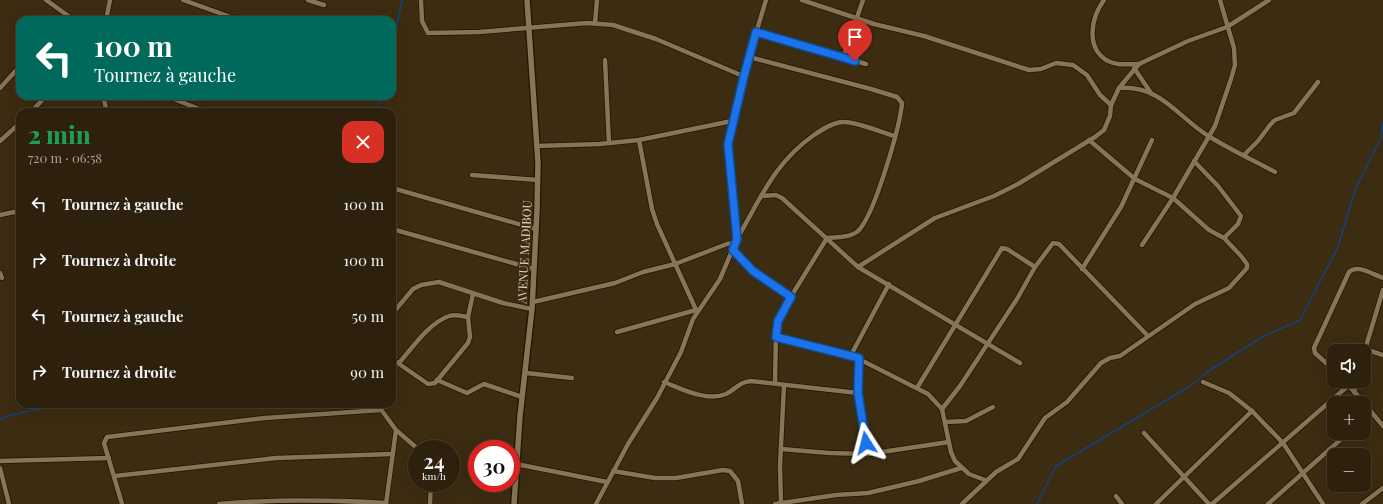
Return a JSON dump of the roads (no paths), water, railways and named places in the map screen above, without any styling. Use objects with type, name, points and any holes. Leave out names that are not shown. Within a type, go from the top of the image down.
[{"type":"street","points":[[46,0],[68,16]]},
{"type":"street","points":[[107,16],[110,0]]},
{"type":"street","points":[[183,0],[229,16]]},
{"type":"street","points":[[308,0],[324,5]]},
{"type":"street","points":[[421,0],[422,21],[428,33],[453,33],[595,23],[613,25],[630,29],[744,76]]},
{"type":"street","name":"AVENUE MADIBOU","points":[[518,440],[533,302],[538,180],[527,0]]},
{"type":"street","points":[[595,23],[597,0]]},
{"type":"street","points":[[736,241],[728,156],[729,134],[749,57],[766,0]]},
{"type":"street","points":[[802,0],[856,18],[924,36],[1029,70],[1041,69],[1056,63],[1073,65],[1087,75],[1100,95],[1111,105]]},
{"type":"street","points":[[843,58],[863,0]]},
{"type":"street","points":[[1104,0],[1093,25],[1093,40],[1098,53],[1108,60],[1121,65],[1139,64]]},
{"type":"street","points":[[1142,245],[1174,198],[1209,137],[1219,116],[1235,65],[1234,48],[1220,0]]},
{"type":"street","points":[[858,267],[935,218],[994,196],[1018,184],[1089,140],[1104,130],[1110,116],[1111,105],[1119,88],[1134,68],[1139,64],[1188,41],[1227,27],[1270,0]]},
{"type":"street","points":[[756,32],[866,64]]},
{"type":"street","points":[[749,57],[896,97],[902,103],[895,136],[877,195],[861,226],[850,235],[827,238]]},
{"type":"street","points":[[605,60],[609,143]]},
{"type":"street","points":[[1134,68],[1151,93]]},
{"type":"street","points":[[0,88],[16,70]]},
{"type":"street","points":[[1244,155],[1258,141],[1270,124],[1275,120],[1294,113],[1318,82]]},
{"type":"street","points":[[1119,88],[1140,89],[1151,93],[1168,103],[1209,137],[1275,172]]},
{"type":"street","points":[[35,108],[42,100]]},
{"type":"street","points":[[176,100],[197,108]]},
{"type":"street","points":[[536,146],[609,143],[639,140],[732,121]]},
{"type":"street","points":[[596,504],[613,471],[651,410],[664,382],[681,352],[689,328],[697,311],[720,279],[736,241],[775,172],[783,161],[804,142],[830,125],[843,122],[895,136]]},
{"type":"street","points":[[0,141],[16,127]]},
{"type":"street","points":[[639,140],[652,209],[697,311]]},
{"type":"street","points":[[962,504],[985,480],[1018,459],[1045,418],[1067,402],[1101,363],[1110,358],[1120,356],[1195,304],[1229,288],[1245,271],[1247,264],[1224,238],[1209,230],[1174,198],[1135,179],[1089,140]]},
{"type":"street","points":[[1082,269],[1122,206],[1152,140]]},
{"type":"street","points":[[1194,161],[1218,186],[1241,216],[1238,224],[1224,238]]},
{"type":"street","points":[[472,175],[538,180]]},
{"type":"street","points":[[396,189],[536,229]]},
{"type":"street","points":[[762,196],[776,195],[782,198],[858,267],[1020,363]]},
{"type":"street","points":[[0,215],[16,213]]},
{"type":"street","points":[[396,230],[534,269]]},
{"type":"street","points":[[775,383],[776,337],[778,321],[827,238]]},
{"type":"street","points":[[533,302],[593,290],[643,272],[675,264],[736,241]]},
{"type":"street","points":[[942,409],[954,395],[1017,300],[1034,267],[1053,243],[1056,243],[1148,336]]},
{"type":"street","points":[[917,388],[1002,248],[1007,249],[1034,267]]},
{"type":"street","points":[[733,250],[753,271],[791,297]]},
{"type":"street","points":[[1327,364],[1315,353],[1314,348],[1349,272],[1358,268],[1383,278]]},
{"type":"street","points":[[396,309],[413,290],[430,283],[440,282],[503,303],[532,309]]},
{"type":"street","points":[[851,355],[889,284]]},
{"type":"street","points":[[1366,344],[1383,290]]},
{"type":"street","points":[[396,361],[428,384],[432,384],[437,380],[468,343],[470,337],[468,317],[473,294]]},
{"type":"street","points":[[617,332],[697,311]]},
{"type":"street","points":[[399,363],[420,339],[443,319],[457,315],[468,317]]},
{"type":"street","points":[[776,337],[859,358],[917,388],[935,400],[942,409],[949,442],[955,461],[969,474],[985,480]]},
{"type":"street","points":[[1371,352],[1383,355]]},
{"type":"street","points":[[859,358],[858,393],[868,454]]},
{"type":"street","points":[[526,373],[572,378]]},
{"type":"street","points":[[437,380],[467,393],[484,384],[522,396]]},
{"type":"street","points":[[664,382],[697,394],[720,396],[744,382],[775,383],[858,393]]},
{"type":"street","points":[[1203,382],[1229,393],[1252,411],[1283,444],[1323,504]]},
{"type":"street","points":[[781,503],[781,449],[784,385]]},
{"type":"street","points":[[1212,504],[1283,444],[1346,388]]},
{"type":"street","points":[[1351,388],[1358,396]]},
{"type":"street","points":[[1354,392],[1355,388]]},
{"type":"street","points":[[945,422],[966,421],[993,407]]},
{"type":"street","points":[[122,504],[104,442],[107,437],[265,418],[380,410],[396,430],[408,440]]},
{"type":"street","points":[[1156,504],[1252,411]]},
{"type":"street","points":[[1371,412],[1383,426]]},
{"type":"street","points":[[219,504],[268,500],[323,500],[386,504],[396,430]]},
{"type":"street","points":[[1144,433],[1208,504]]},
{"type":"street","points":[[1268,504],[1340,440]]},
{"type":"street","points":[[781,449],[829,453],[868,454],[949,442]]},
{"type":"street","points":[[115,476],[276,458],[392,454]]},
{"type":"street","points":[[0,461],[109,458]]},
{"type":"street","points":[[520,465],[607,482]]},
{"type":"street","points":[[0,468],[9,504]]},
{"type":"street","points":[[775,504],[836,495],[868,493],[919,481],[961,468]]},
{"type":"street","points":[[613,471],[655,478],[676,478],[723,470],[730,471],[738,481],[742,504]]},
{"type":"street","points":[[1362,504],[1383,488]]},
{"type":"street","points":[[430,504],[431,492]]},
{"type":"street","name":"AVENUE MADIBOU","points":[[514,504],[515,492]]},
{"type":"street","points":[[1116,496],[1122,504]]},
{"type":"waterway","points":[[396,31],[402,0]]},
{"type":"waterway","points":[[377,108],[380,100]]},
{"type":"waterway","points":[[1037,504],[1056,466],[1190,386],[1210,370],[1262,337],[1300,320],[1338,247],[1356,187],[1381,137],[1383,123]]},
{"type":"waterway","points":[[0,420],[7,416],[44,408]]}]
